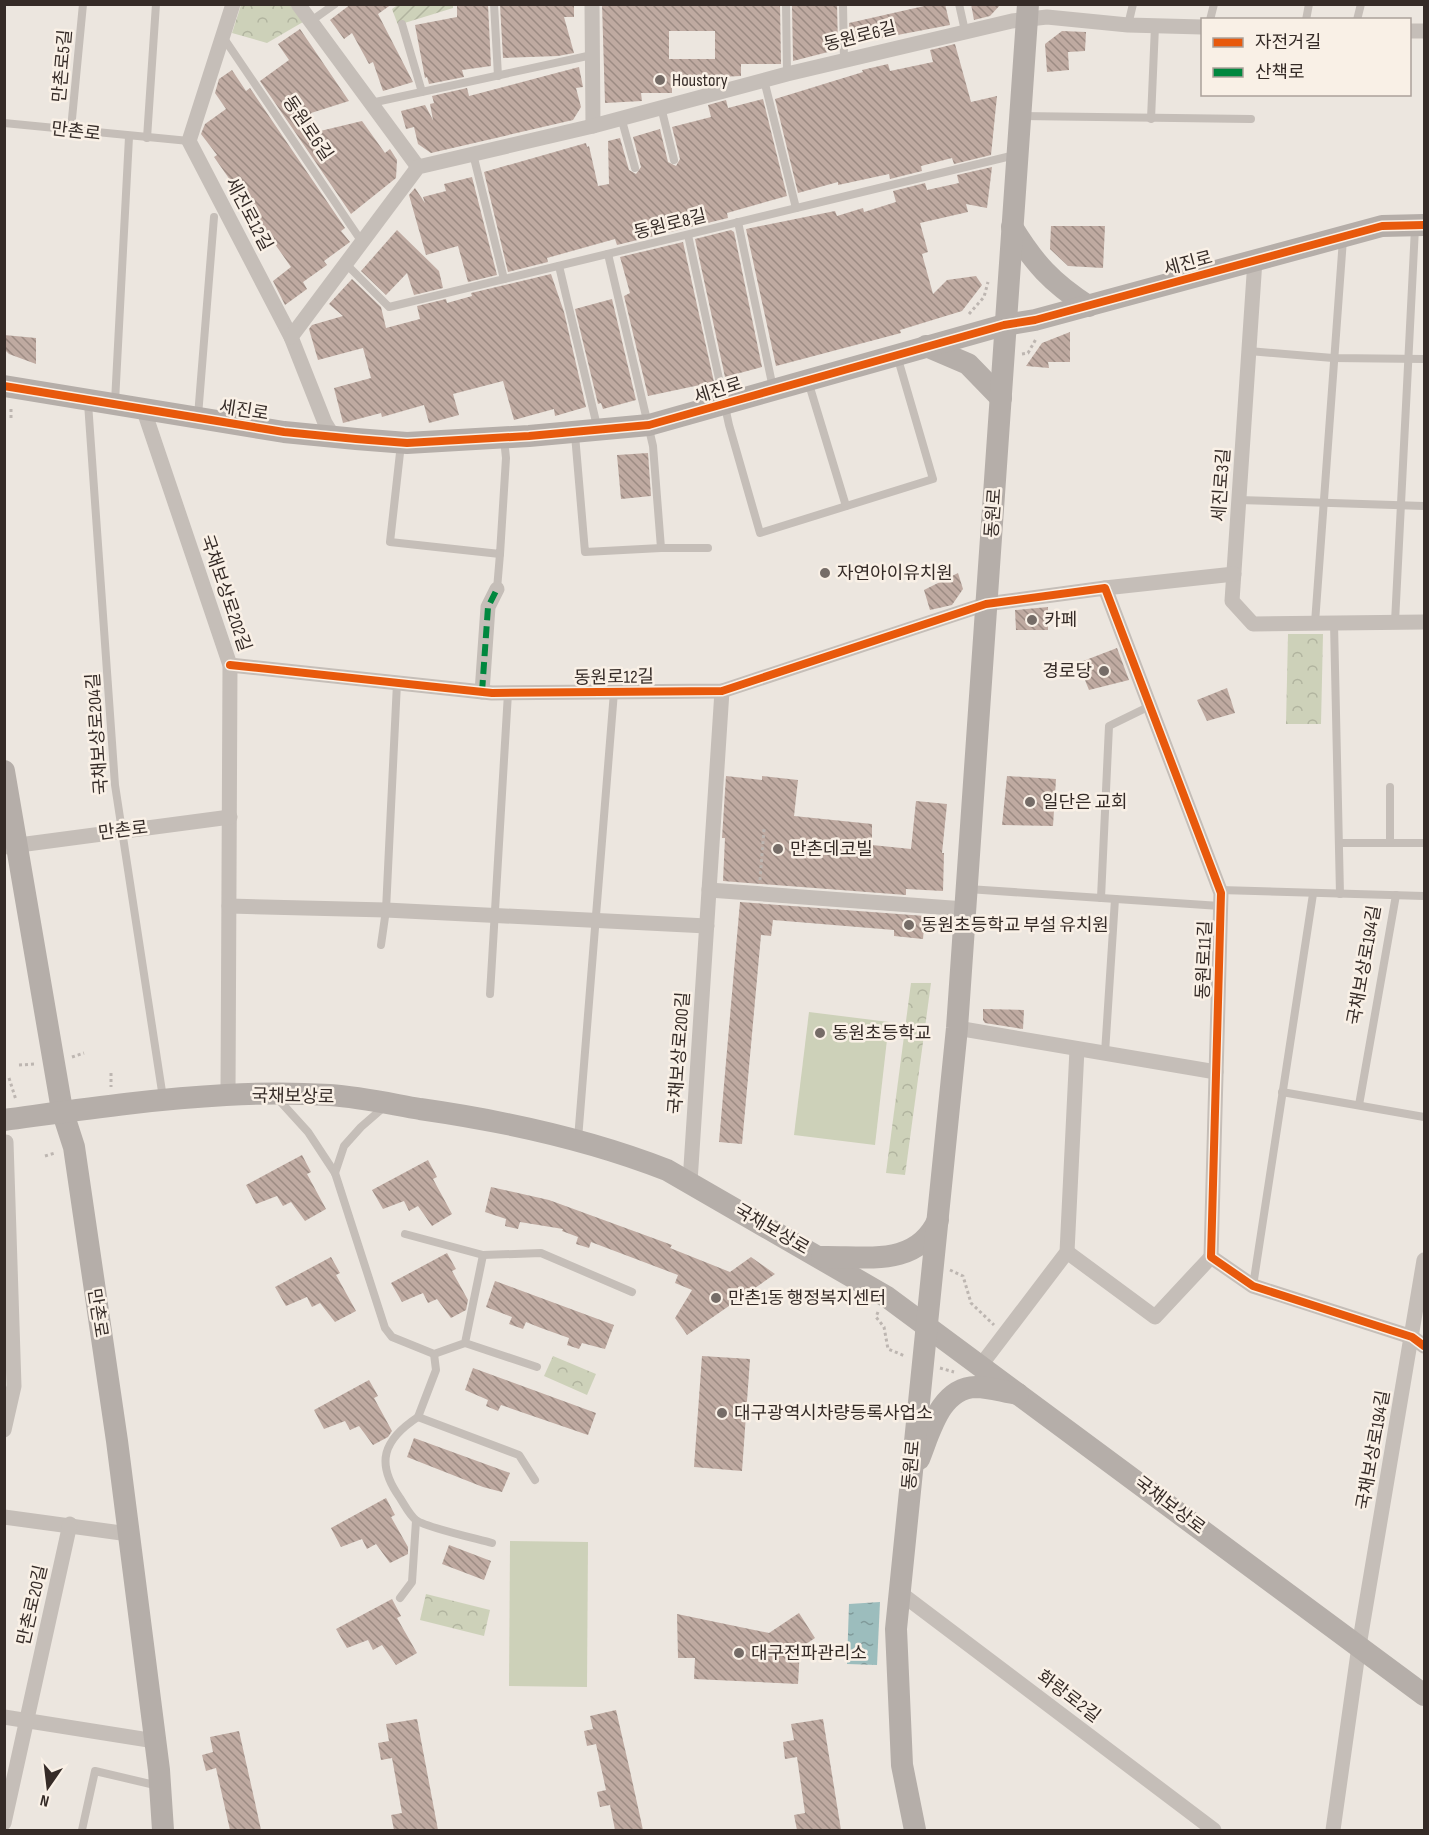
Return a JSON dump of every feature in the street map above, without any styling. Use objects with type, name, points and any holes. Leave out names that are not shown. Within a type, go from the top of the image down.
[{"type":"main road","name":"동원로","points":[[915,1830],[902,1765],[896,1629],[925,1323],[940,1216],[957,1028],[1001,398],[1004,325],[1028,12]]},
{"type":"main road","name":"세진로","points":[[4,386],[284,432],[401,442],[598,431],[649,424],[726,404],[926,346],[1088,306],[1382,226],[1420,226]]},
{"type":"main road","points":[[1012,227],[1030,256],[1046,275],[1060,288],[1088,306]]},
{"type":"main road","points":[[926,346],[968,364],[1001,398]]},
{"type":"main road","name":"만촌로","points":[[4,771],[10,845],[62,1110],[74,1147],[129,1534],[155,1741],[163,1830]]},
{"type":"main road","name":"국채보상로","points":[[5,1131],[62,1110],[228,1094],[331,1095],[475,1117],[578,1140],[632,1156],[690,1182],[887,1297],[1425,1695]]},
{"type":"main road","points":[[821,1257],[877,1257],[904,1254],[919,1247],[933,1231],[940,1216]]},
{"type":"main road","points":[[910,1480],[938,1412],[952,1394],[975,1387],[1021,1394]]},
{"type":"street","points":[[189,141],[233,4]]},
{"type":"street","points":[[291,337],[418,167],[298,4]]},
{"type":"street","points":[[592,4],[593,126]]},
{"type":"street","name":"동원로6길","points":[[418,167],[593,126],[787,74],[965,31],[1028,12],[1047,17],[1128,25],[1201,27]]},
{"type":"street","name":"세진로12길","points":[[189,141],[291,337],[325,423],[333,436]]},
{"type":"street","name":"세진로3길","points":[[1255,261],[1232,601],[1254,624],[1425,622]]},
{"type":"street","name":"국채보상로202길","points":[[143,408],[230,665],[228,1094]]},
{"type":"street","points":[[986,604],[1234,574]]},
{"type":"street","name":"동원로11길","points":[[1105,588],[1220,890],[1211,1257]]},
{"type":"street","points":[[482,692],[488,607],[497,589]]},
{"type":"street","name":"동원로12길","points":[[230,665],[482,692],[722,691],[986,604]]},
{"type":"street","name":"국채보상로200길","points":[[690,1182],[722,691]]},
{"type":"street","name":"만촌로","points":[[10,845],[230,817]]},
{"type":"street","points":[[709,890],[759,894],[966,899]]},
{"type":"street","points":[[229,906],[386,910],[707,927]]},
{"type":"street","points":[[957,1028],[1215,1072]]},
{"type":"street","points":[[981,1365],[1067,1252],[1077,1049]]},
{"type":"street","points":[[4,1430],[14,1386],[5,1131]]},
{"type":"street","points":[[1067,1252],[1155,1317],[1211,1257],[1253,1286],[1418,1342]]},
{"type":"street","name":"국채보상로194길","points":[[1359,1646],[1418,1342],[1425,1260]]},
{"type":"street","points":[[4,1517],[70,1524],[129,1534]]},
{"type":"street","name":"만촌로20길","points":[[4,1823],[70,1524]]},
{"type":"street","name":"화랑로2길","points":[[899,1592],[1214,1830]]},
{"type":"street","points":[[1333,1830],[1359,1646]]},
{"type":"street","points":[[4,1717],[155,1741]]},
{"type":"lane","name":"만촌로5길","points":[[71,129],[82,4]]},
{"type":"lane","points":[[147,138],[156,4]]},
{"type":"lane","points":[[310,21],[335,4]]},
{"type":"lane","points":[[494,4],[498,76]]},
{"type":"lane","points":[[786,4],[787,74]]},
{"type":"lane","points":[[843,4],[844,60]]},
{"type":"lane","points":[[960,4],[965,31]]},
{"type":"lane","points":[[1128,25],[1133,4]]},
{"type":"lane","points":[[402,24],[422,92]]},
{"type":"lane","points":[[1151,119],[1155,26]]},
{"type":"lane","name":"동원로6길","points":[[223,36],[362,242]]},
{"type":"lane","points":[[371,103],[592,55]]},
{"type":"lane","points":[[764,80],[796,208]]},
{"type":"lane","points":[[661,107],[674,160]]},
{"type":"lane","points":[[1020,116],[1251,119]]},
{"type":"lane","points":[[621,117],[635,168]]},
{"type":"lane","name":"만촌로","points":[[4,123],[129,137],[189,141]]},
{"type":"lane","points":[[114,404],[129,137]]},
{"type":"lane","points":[[473,154],[504,279]]},
{"type":"lane","name":"동원로8길","points":[[346,264],[389,307],[1017,154]]},
{"type":"lane","name":"세진로","points":[[198,418],[214,217]]},
{"type":"lane","points":[[738,222],[773,389]]},
{"type":"lane","name":"세진로","points":[[1395,622],[1408,358],[1420,226]]},
{"type":"lane","name":"세진로","points":[[687,235],[729,425],[760,533],[933,479],[897,354]]},
{"type":"lane","points":[[1315,623],[1343,237]]},
{"type":"lane","points":[[608,254],[654,446],[661,548]]},
{"type":"lane","points":[[559,266],[598,431]]},
{"type":"lane","points":[[1249,351],[1333,358],[1425,359]]},
{"type":"lane","points":[[808,379],[846,506]]},
{"type":"lane","name":"국채보상로204길","points":[[88,399],[120,830],[163,1099]]},
{"type":"lane","points":[[575,433],[585,552],[708,548]]},
{"type":"lane","points":[[497,589],[506,458],[504,438]]},
{"type":"lane","points":[[401,442],[390,542],[500,554]]},
{"type":"lane","points":[[1239,500],[1323,505],[1425,506]]},
{"type":"lane","points":[[1334,623],[1340,894]]},
{"type":"lane","points":[[381,945],[386,910],[397,683]]},
{"type":"lane","name":"동원로12길","points":[[596,920],[614,692]]},
{"type":"lane","points":[[490,994],[508,693]]},
{"type":"lane","points":[[1101,898],[1109,726],[1150,706]]},
{"type":"lane","points":[[1390,787],[1390,843]]},
{"type":"lane","points":[[1339,843],[1425,843]]},
{"type":"lane","points":[[1220,890],[1396,895]]},
{"type":"lane","points":[[1253,1286],[1313,894]]},
{"type":"lane","name":"국채보상로194길","points":[[1359,1106],[1396,895],[1425,896]]},
{"type":"lane","points":[[966,899],[1101,898],[1221,906]]},
{"type":"lane","points":[[1105,1053],[1115,899]]},
{"type":"lane","points":[[578,1140],[596,920]]},
{"type":"lane","points":[[1282,1092],[1425,1117]]},
{"type":"lane","points":[[274,1095],[308,1132],[335,1173],[385,1328],[392,1337],[434,1354],[465,1343],[537,1367]]},
{"type":"lane","points":[[335,1173],[344,1146],[361,1127],[388,1104]]},
{"type":"lane","points":[[405,1234],[483,1255],[540,1253],[632,1292]]},
{"type":"lane","points":[[465,1343],[483,1255]]},
{"type":"lane","points":[[400,1598],[412,1582],[416,1521],[387,1479],[385,1460],[391,1442],[400,1429],[418,1417],[436,1370],[434,1354]]},
{"type":"lane","points":[[418,1417],[519,1455],[535,1480]]},
{"type":"lane","points":[[416,1521],[492,1544]]},
{"type":"lane","points":[[82,1830],[95,1771],[160,1787]]},
{"type":"path","points":[[759,894],[764,828]]},
{"type":"green space","points":[[399,4],[453,5],[453,8],[398,25],[392,9]]},
{"type":"green space","points":[[241,5],[290,5],[303,22],[267,43],[232,33]]},
{"type":"green space","points":[[1288,634],[1323,634],[1321,724],[1286,724]]},
{"type":"green space","points":[[911,983],[931,983],[905,1175],[886,1173]]},
{"type":"green space","points":[[809,1012],[889,1022],[875,1145],[794,1135]]},
{"type":"green space","points":[[553,1356],[596,1374],[587,1395],[544,1376]]},
{"type":"green space","points":[[510,1541],[588,1542],[587,1687],[509,1686]]},
{"type":"green space","points":[[426,1594],[490,1610],[484,1636],[420,1620]]},
{"type":"water","points":[[880,1602],[877,1665],[847,1664],[849,1604]]},
{"type":"building","points":[[351,4],[392,4],[378,14],[413,82],[383,91],[373,62],[369,64],[352,33],[344,39],[330,20]]},
{"type":"building","points":[[574,4],[574,17],[564,17],[574,53],[558,56],[503,58],[500,5]]},
{"type":"building","points":[[602,4],[780,4],[781,64],[741,64],[741,76],[719,77],[721,82],[703,87],[672,85],[672,93],[641,93],[642,101],[605,103]],"holes":[[[669,31],[715,31],[715,59],[669,59]]]},
{"type":"building","points":[[792,4],[837,4],[838,46],[831,48],[832,51],[793,61]]},
{"type":"building","points":[[933,4],[945,4],[950,25],[850,44],[849,23]]},
{"type":"building","points":[[971,4],[1001,4],[990,16],[974,20]]},
{"type":"building","points":[[488,5],[491,66],[462,70],[464,77],[429,84],[427,77],[425,78],[415,25],[457,17],[457,6]]},
{"type":"building","points":[[300,29],[349,101],[311,113],[316,132],[362,121],[385,153],[390,149],[397,160],[396,178],[351,214],[260,81],[289,60],[278,44]]},
{"type":"building","points":[[1062,31],[1086,32],[1085,51],[1068,52],[1069,70],[1047,72],[1045,44]]},
{"type":"building","points":[[955,44],[971,102],[997,96],[991,155],[954,164],[952,158],[921,166],[922,171],[890,179],[889,174],[838,185],[838,182],[798,193],[775,99],[863,72],[862,70],[888,64],[890,71],[933,62],[930,50]]},
{"type":"building","points":[[579,67],[583,87],[576,88],[581,107],[573,120],[431,153],[418,144],[414,127],[406,129],[401,111],[425,105],[433,120],[430,104],[434,103],[432,96],[467,88],[469,96]]},
{"type":"building","points":[[232,70],[246,91],[250,88],[345,228],[341,231],[350,242],[324,261],[327,265],[303,282],[307,289],[285,305],[273,281],[291,267],[214,157],[217,155],[201,134],[205,124],[226,109],[215,93],[219,79]]},
{"type":"building","points":[[763,99],[787,196],[727,213],[728,218],[617,245],[615,239],[547,258],[548,262],[508,272],[484,172],[586,143],[587,147],[589,146],[598,186],[609,184],[608,141],[620,138],[629,170],[636,174],[641,167],[633,137],[660,129],[668,162],[676,166],[680,159],[672,127],[711,117],[708,105],[726,100],[728,108]]},
{"type":"building","points":[[992,167],[987,208],[966,204],[968,212],[920,223],[928,252],[922,254],[933,294],[947,280],[976,276],[982,285],[962,311],[900,330],[901,333],[776,366],[746,229],[835,211],[837,216],[863,208],[864,212],[896,202],[893,191],[925,183],[927,190],[959,183],[957,175]]},
{"type":"building","points":[[472,177],[497,275],[468,282],[458,246],[426,255],[409,195],[415,188],[425,203],[423,197],[446,191],[444,184]]},
{"type":"building","points":[[1051,226],[1105,226],[1103,268],[1068,266],[1050,249]]},
{"type":"building","points":[[397,230],[439,271],[443,288],[414,295],[407,273],[386,295],[361,271]]},
{"type":"building","points":[[731,230],[734,232],[762,367],[725,377],[695,239]]},
{"type":"building","points":[[683,242],[714,382],[648,396],[624,296],[630,293],[620,257]]},
{"type":"building","points":[[551,274],[564,312],[586,407],[555,416],[554,409],[514,420],[503,381],[453,394],[459,415],[429,423],[424,405],[382,417],[381,413],[343,423],[334,388],[371,378],[363,348],[318,360],[309,329],[312,325],[343,316],[329,304],[352,279],[381,307],[386,328],[420,319],[417,306],[446,299],[447,303],[472,296],[471,293]]},
{"type":"building","points":[[612,299],[636,400],[603,409],[601,403],[598,404],[575,309]]},
{"type":"building","points":[[1070,332],[1070,362],[1048,362],[1049,368],[1026,366],[1042,343]]},
{"type":"building","points":[[4,335],[36,338],[36,364],[9,354],[4,349]]},
{"type":"building","points":[[648,453],[651,496],[621,499],[617,455]]},
{"type":"building","points":[[958,573],[963,589],[952,605],[930,610],[924,590]]},
{"type":"building","name":"카페","points":[[1048,607],[1048,630],[1016,630],[1015,610]]},
{"type":"building","name":"경로당","points":[[1117,648],[1129,680],[1089,690],[1078,663]]},
{"type":"building","points":[[1227,688],[1235,713],[1207,721],[1197,700]]},
{"type":"building","points":[[726,776],[762,780],[762,776],[798,780],[794,816],[872,824],[872,845],[911,849],[916,801],[947,804],[942,853],[944,853],[943,891],[906,889],[906,895],[723,881],[725,838],[722,838]]},
{"type":"building","name":"일단은 교회","points":[[1007,776],[1056,779],[1053,826],[1002,825]]},
{"type":"building","points":[[740,902],[925,916],[923,939],[894,936],[894,930],[773,920],[771,936],[761,935],[742,1144],[719,1142]]},
{"type":"building","points":[[983,1009],[1024,1010],[1023,1029],[985,1023]]},
{"type":"building","points":[[302,1155],[311,1172],[307,1174],[326,1209],[305,1221],[291,1202],[283,1206],[277,1196],[256,1204],[246,1185]]},
{"type":"building","points":[[428,1160],[437,1177],[433,1179],[452,1214],[432,1226],[418,1206],[409,1211],[404,1201],[383,1209],[372,1190]]},
{"type":"building","points":[[491,1187],[549,1200],[672,1245],[670,1248],[730,1272],[751,1257],[775,1274],[687,1335],[675,1318],[692,1290],[675,1283],[678,1275],[591,1242],[589,1248],[576,1244],[578,1237],[562,1231],[563,1229],[520,1222],[518,1229],[505,1226],[506,1219],[485,1212]]},
{"type":"building","points":[[447,1253],[456,1269],[452,1271],[468,1300],[466,1310],[451,1318],[437,1299],[428,1303],[423,1293],[402,1302],[391,1283]]},
{"type":"building","points":[[331,1257],[340,1273],[336,1275],[356,1311],[335,1322],[320,1303],[312,1307],[307,1297],[286,1306],[275,1287]]},
{"type":"building","points":[[495,1281],[614,1325],[605,1349],[582,1343],[579,1349],[567,1345],[569,1338],[526,1322],[523,1329],[509,1324],[512,1317],[486,1307]]},
{"type":"building","name":"대구광역시차량등록사업소","points":[[702,1356],[750,1359],[742,1471],[694,1467]]},
{"type":"building","points":[[473,1368],[596,1413],[588,1435],[501,1405],[498,1411],[486,1406],[488,1400],[465,1390]]},
{"type":"building","points":[[369,1380],[378,1396],[374,1398],[392,1431],[388,1437],[373,1445],[359,1426],[350,1430],[345,1421],[324,1429],[314,1410]]},
{"type":"building","points":[[414,1438],[510,1473],[502,1492],[483,1487],[407,1457]]},
{"type":"building","points":[[386,1498],[395,1515],[391,1517],[408,1547],[408,1554],[390,1563],[376,1544],[367,1549],[362,1539],[341,1547],[331,1528]]},
{"type":"building","points":[[449,1545],[491,1561],[484,1580],[442,1564]]},
{"type":"building","points":[[392,1599],[401,1616],[397,1618],[417,1653],[396,1665],[382,1645],[373,1650],[368,1640],[347,1648],[336,1629]]},
{"type":"building","name":"대구전파관리소","points":[[799,1613],[815,1638],[800,1648],[798,1684],[694,1679],[695,1658],[678,1658],[677,1614],[769,1633]]},
{"type":"building","points":[[616,1710],[643,1830],[615,1830],[610,1805],[600,1807],[597,1792],[606,1790],[596,1744],[587,1746],[584,1731],[593,1729],[590,1716]]},
{"type":"building","points":[[417,1719],[438,1830],[394,1830],[391,1815],[402,1813],[392,1758],[381,1760],[378,1743],[389,1741],[386,1724]]},
{"type":"building","points":[[823,1719],[841,1830],[797,1830],[794,1815],[805,1813],[797,1757],[785,1759],[783,1742],[794,1740],[791,1724]]},
{"type":"building","points":[[239,1731],[261,1830],[230,1830],[216,1768],[206,1771],[202,1755],[213,1752],[210,1737]]},
{"type":"marked path","points":[[482,692],[488,607],[497,589]]},
{"type":"cycle path","points":[[4,386],[284,432],[407,443],[529,436],[649,425],[1004,325],[1035,320],[1382,226],[1424,225]]},
{"type":"cycle path","points":[[230,665],[492,693],[722,691],[986,604],[1105,588],[1221,893],[1211,1257],[1253,1286],[1412,1337],[1424,1346]]},
{"type":"place","name":"Houstory","points":[[660,80]]},
{"type":"place","name":"자연아이유치원","points":[[825,573]]},
{"type":"place","name":"카페","points":[[1032,620]]},
{"type":"place","name":"경로당","points":[[1104,671]]},
{"type":"place","name":"일단은 교회","points":[[1030,802]]},
{"type":"place","name":"만촌데코빌","points":[[778,849]]},
{"type":"place","name":"동원초등학교 부설 유치원","points":[[909,925]]},
{"type":"place","name":"동원초등학교","points":[[820,1033]]},
{"type":"place","name":"만촌1동 행정복지센터","points":[[716,1298]]},
{"type":"place","name":"대구광역시차량등록사업소","points":[[722,1413]]},
{"type":"place","name":"대구전파관리소","points":[[739,1653]]}]
